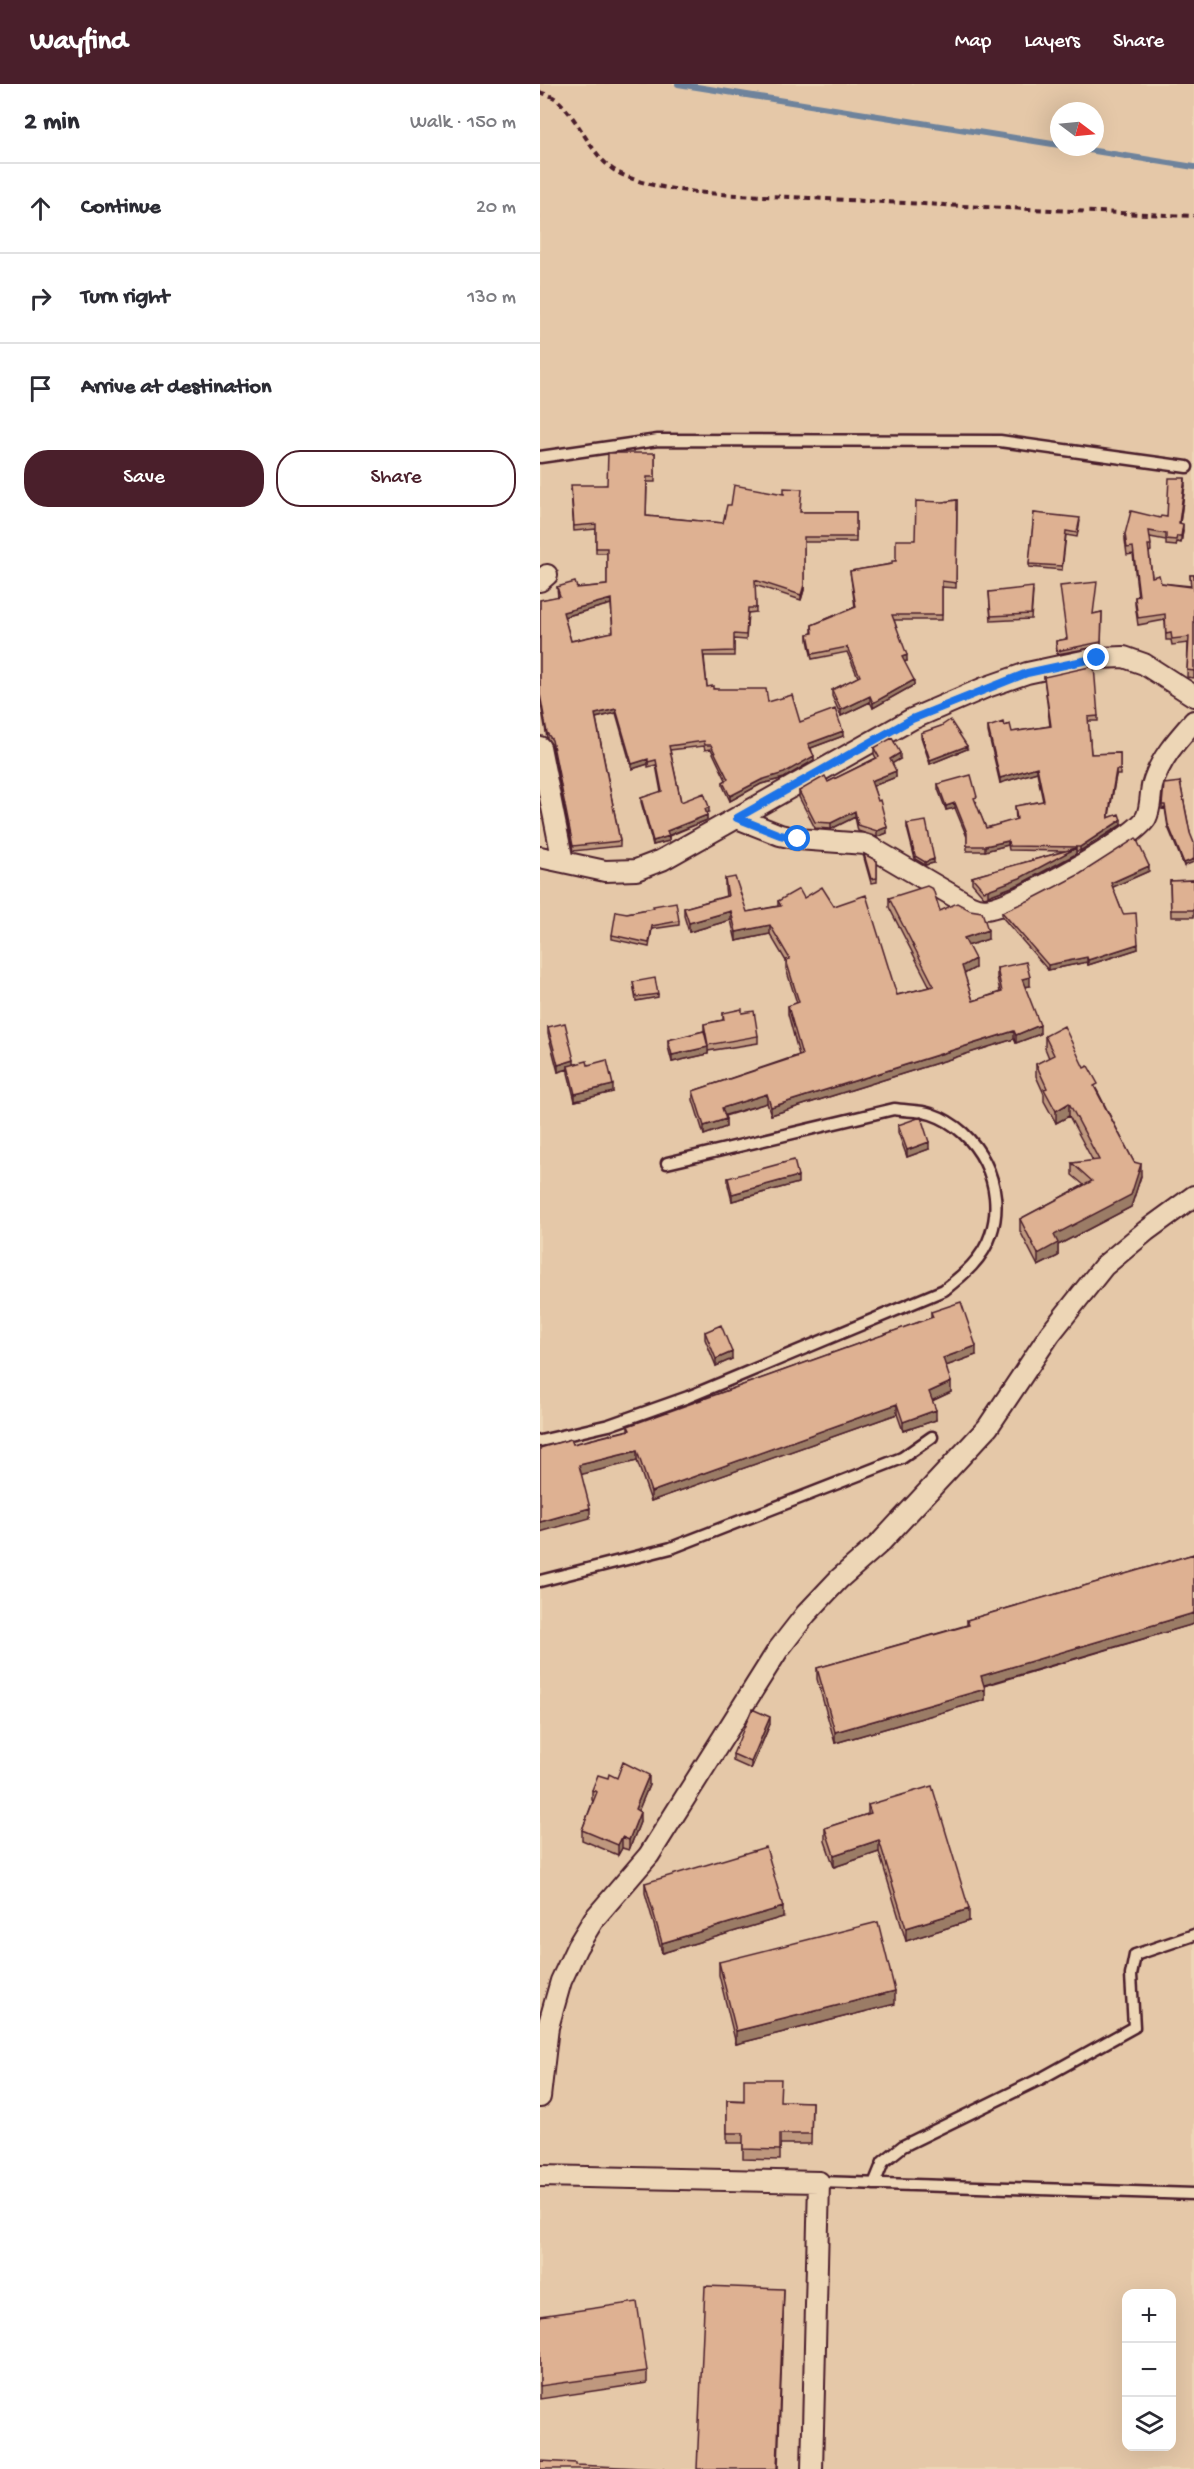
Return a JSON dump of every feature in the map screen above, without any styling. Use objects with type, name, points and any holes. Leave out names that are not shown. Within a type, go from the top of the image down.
[{"type":"street","points":[[540,857],[605,871],[636,870],[662,860],[912,719],[1027,673],[1097,658],[1124,657],[1144,664],[1194,696]]},
{"type":"street","points":[[737,818],[780,835],[798,839],[865,844],[969,905],[976,908],[991,908],[1071,871],[1135,829],[1146,817],[1159,768],[1168,751],[1194,721]]},
{"type":"street","points":[[540,747],[563,862]]},
{"type":"street","points":[[540,2097],[548,2027],[561,1981],[577,1947],[594,1919],[649,1855],[667,1822],[778,1650],[806,1614],[839,1579],[881,1542],[988,1427],[1050,1334],[1104,1266],[1146,1231],[1194,1196]]},
{"type":"street","points":[[540,2176],[819,2182],[812,2469]]},
{"type":"lane","points":[[540,457],[658,440],[1000,441],[1187,467]]},
{"type":"lane","points":[[540,1441],[609,1425],[688,1397],[944,1290],[973,1267],[992,1234],[996,1197],[986,1161],[963,1132],[931,1114],[894,1109],[667,1162]]},
{"type":"lane","points":[[540,1581],[671,1548],[902,1458],[932,1437]]},
{"type":"lane","points":[[874,2184],[883,2162],[903,2146],[1042,2078],[1134,2027],[1131,1975],[1135,1954],[1194,1935]]},
{"type":"lane","points":[[819,2182],[1194,2194]]},
{"type":"path","points":[[540,92],[556,98],[600,158],[610,168],[624,176],[651,184],[699,191],[959,207],[1194,216]]},
{"type":"shaded area","points":[[540,84],[1194,84],[1194,2469],[540,2469]]},
{"type":"building","points":[[608,453],[655,453],[655,477],[647,477],[646,516],[723,523],[727,505],[731,505],[734,485],[784,494],[784,488],[802,489],[800,512],[856,512],[856,537],[804,537],[804,585],[801,595],[755,580],[756,608],[748,608],[746,635],[734,634],[734,651],[703,652],[707,687],[766,689],[768,702],[792,695],[800,722],[835,709],[843,731],[808,744],[814,756],[784,773],[761,780],[730,796],[723,782],[728,779],[711,745],[705,745],[704,741],[669,746],[681,802],[704,793],[709,807],[705,809],[707,815],[667,831],[669,836],[653,841],[641,798],[662,791],[656,760],[648,762],[648,759],[632,764],[616,709],[595,714],[620,841],[573,846],[552,740],[547,733],[540,694],[540,600],[560,596],[557,587],[575,582],[577,588],[607,585],[607,548],[596,548],[596,524],[574,526],[571,485],[607,485]],"holes":[[[611,599],[613,632],[571,641],[563,612]]]},
{"type":"building","points":[[1169,478],[1185,478],[1179,523],[1183,524],[1181,536],[1177,536],[1176,540],[1166,539],[1166,534],[1149,531],[1151,545],[1148,545],[1152,577],[1159,575],[1161,583],[1191,587],[1190,575],[1194,575],[1194,671],[1187,670],[1189,637],[1172,639],[1171,633],[1166,634],[1165,614],[1138,618],[1135,597],[1139,596],[1133,547],[1127,548],[1125,534],[1131,511],[1160,518],[1161,516],[1167,517]]},
{"type":"building","points":[[957,500],[956,583],[942,581],[942,615],[892,615],[907,655],[902,657],[914,680],[873,703],[870,696],[841,710],[832,690],[860,676],[847,647],[812,654],[808,634],[813,633],[812,625],[856,607],[850,571],[892,564],[892,561],[896,561],[896,540],[915,540],[916,501]]},
{"type":"building","points":[[1034,513],[1080,518],[1077,533],[1066,531],[1062,566],[1029,564]]},
{"type":"building","points":[[1097,582],[1093,614],[1102,612],[1101,642],[1057,651],[1056,641],[1067,639],[1060,586]]},
{"type":"building","points":[[1033,587],[1031,614],[991,616],[989,592]]},
{"type":"building","points":[[1094,666],[1098,716],[1088,717],[1091,754],[1120,753],[1120,770],[1116,770],[1108,818],[1119,814],[1121,820],[1080,847],[1009,846],[1008,841],[985,846],[967,846],[967,833],[955,803],[946,806],[938,784],[971,775],[977,797],[974,798],[986,828],[1017,819],[1015,806],[1044,801],[1037,767],[1000,778],[988,727],[1003,722],[1004,726],[1010,724],[1012,732],[1051,726],[1044,677]]},
{"type":"building","points":[[950,720],[967,746],[930,760],[921,733]]},
{"type":"building","points":[[892,738],[900,753],[890,759],[896,771],[871,781],[878,801],[880,800],[887,827],[877,831],[858,825],[855,811],[831,823],[815,822],[799,791],[825,776],[828,782],[879,757],[874,748]]},
{"type":"building","points":[[1180,782],[1194,843],[1194,859],[1184,863],[1168,824],[1165,805],[1162,805],[1164,784]]},
{"type":"building","points":[[926,821],[934,859],[925,862],[915,856],[907,824]]},
{"type":"building","points":[[1136,838],[1149,866],[1111,883],[1123,914],[1136,913],[1138,944],[1088,960],[1087,957],[1048,965],[1002,912],[1080,874]]},
{"type":"building","points":[[1076,848],[1020,878],[988,890],[984,891],[972,877]]},
{"type":"building","points":[[864,854],[877,861],[877,878],[871,879]]},
{"type":"building","points":[[735,877],[747,912],[781,906],[778,901],[799,889],[804,898],[822,887],[834,906],[866,895],[897,995],[934,986],[889,898],[927,886],[933,889],[940,911],[957,903],[970,910],[982,912],[988,930],[964,938],[975,959],[962,966],[973,1001],[1002,992],[997,968],[1026,962],[1030,977],[1022,979],[1040,1025],[1016,1035],[1014,1031],[771,1107],[767,1094],[722,1108],[726,1119],[704,1126],[693,1091],[802,1055],[788,1006],[799,1002],[786,960],[790,959],[770,925],[736,932],[731,911],[689,923],[684,908],[728,896],[725,879]]},
{"type":"building","points":[[1194,880],[1194,910],[1171,910],[1170,881]]},
{"type":"building","points":[[676,902],[679,921],[652,926],[649,943],[612,935],[616,911],[627,913]]},
{"type":"building","points":[[655,978],[658,994],[636,997],[633,982]]},
{"type":"building","points":[[742,1009],[742,1013],[754,1011],[758,1036],[708,1045],[704,1024],[724,1020],[723,1013]]},
{"type":"building","points":[[565,1023],[574,1060],[558,1065],[548,1027]]},
{"type":"building","points":[[1064,1026],[1084,1068],[1088,1066],[1098,1084],[1094,1086],[1134,1162],[1141,1164],[1131,1195],[1054,1235],[1058,1243],[1038,1254],[1020,1219],[1092,1181],[1072,1163],[1099,1160],[1069,1103],[1056,1111],[1044,1089],[1047,1088],[1036,1064],[1054,1055],[1045,1036]]},
{"type":"building","points":[[704,1031],[708,1047],[672,1055],[668,1040]]},
{"type":"building","points":[[607,1060],[613,1085],[575,1094],[568,1066],[587,1061],[588,1065]]},
{"type":"building","points":[[921,1117],[929,1142],[907,1150],[898,1125]]},
{"type":"building","points":[[794,1160],[798,1176],[732,1194],[728,1178]]},
{"type":"building","points":[[961,1302],[976,1346],[943,1358],[951,1382],[929,1392],[936,1410],[903,1422],[897,1404],[651,1492],[637,1451],[579,1465],[590,1508],[540,1522],[540,1448],[571,1439],[573,1444],[630,1430],[628,1426],[933,1317],[931,1312]]},
{"type":"building","points":[[721,1325],[732,1352],[716,1359],[705,1332]]},
{"type":"building","points":[[1194,1554],[1194,1613],[981,1676],[985,1689],[835,1732],[817,1668],[969,1625],[967,1620]]},
{"type":"building","points":[[752,1709],[770,1717],[751,1762],[733,1754]]},
{"type":"building","points":[[623,1762],[649,1775],[635,1809],[640,1812],[629,1840],[622,1837],[618,1845],[582,1830],[597,1792],[592,1790],[598,1775],[608,1778],[609,1774],[617,1778]]},
{"type":"building","points":[[932,1786],[969,1909],[906,1928],[879,1840],[834,1855],[825,1828],[871,1813],[868,1805]]},
{"type":"building","points":[[766,1847],[783,1907],[662,1943],[645,1883]]},
{"type":"building","points":[[878,1922],[895,1991],[736,2031],[719,1962]]},
{"type":"building","points":[[744,2079],[781,2079],[780,2101],[812,2102],[811,2134],[780,2134],[780,2150],[743,2149],[743,2133],[727,2133],[727,2100],[744,2101]]},
{"type":"building","points":[[705,2286],[784,2289],[777,2469],[697,2469]]},
{"type":"building","points":[[637,2302],[647,2371],[540,2386],[540,2316]]},
{"type":"building","points":[[540,2461],[576,2463],[576,2465],[664,2469],[540,2469]]},
{"type":"waterway","points":[[678,84],[1050,144]]},
{"type":"waterway","points":[[1104,152],[1194,167]]},
{"type":"route","points":[[798,839],[780,835],[737,818],[912,719],[984,688],[1027,673],[1097,658]]}]
